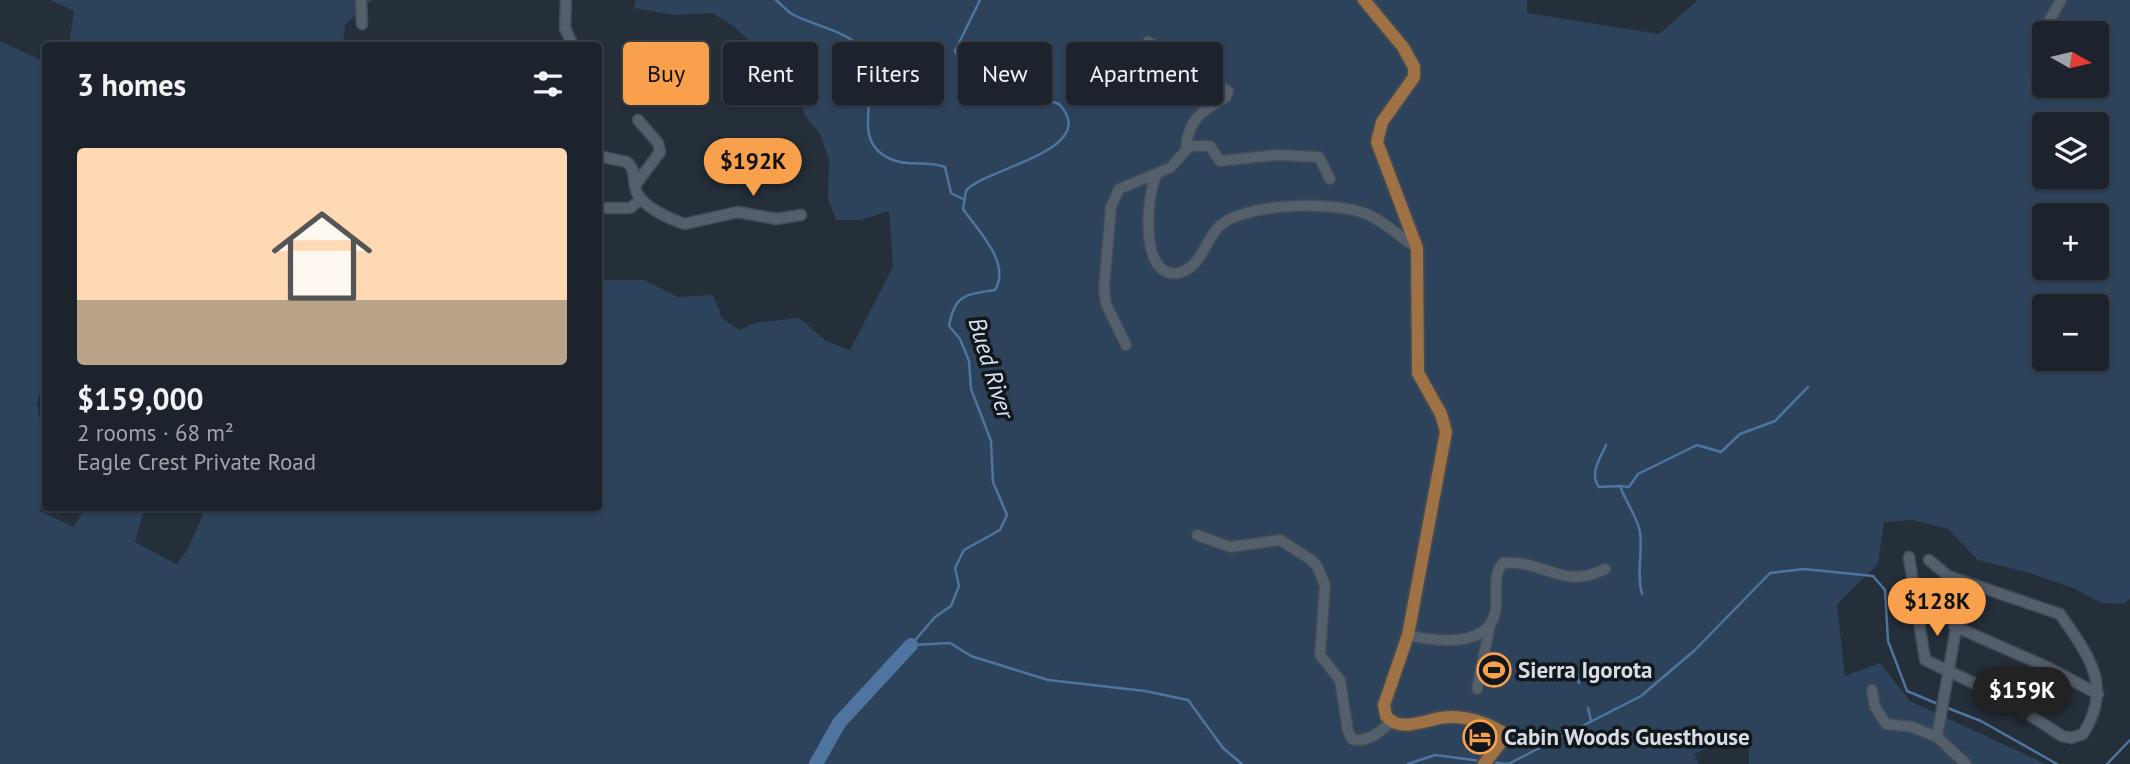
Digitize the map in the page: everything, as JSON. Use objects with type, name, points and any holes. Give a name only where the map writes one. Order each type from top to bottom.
[{"type":"main road","points":[[1364,0],[1404,47],[1414,67],[1414,77],[1382,122],[1377,142],[1418,248],[1418,373],[1441,414],[1446,432],[1408,635],[1388,685],[1384,705],[1391,722],[1417,724],[1447,717],[1485,724],[1503,735],[1488,759]]},
{"type":"street","points":[[361,0],[362,24]]},
{"type":"street","points":[[566,0],[565,28],[571,42]]},
{"type":"street","points":[[2050,21],[2062,0]]},
{"type":"street","points":[[1126,345],[1106,304],[1104,288],[1104,255],[1112,223],[1112,199],[1125,185],[1157,174],[1175,164],[1186,149],[1189,129],[1197,114],[1212,105]]},
{"type":"street","points":[[636,184],[660,152],[657,143],[638,121]]},
{"type":"street","points":[[1186,149],[1199,145],[1210,146],[1220,161],[1277,155],[1319,157],[1329,179]]},
{"type":"street","points":[[602,157],[627,162],[636,184],[635,192],[641,199],[684,224],[738,212],[776,219],[801,215]]},
{"type":"street","points":[[1157,174],[1152,187],[1150,246],[1156,265],[1165,272],[1175,274],[1192,265],[1216,230],[1226,221],[1294,206],[1328,206],[1364,212],[1418,248]]},
{"type":"street","points":[[602,208],[630,208],[641,199]]},
{"type":"street","points":[[1197,535],[1230,547],[1280,540],[1310,559],[1325,584],[1319,650],[1340,680],[1348,732],[1352,739],[1367,739],[1391,722]]},
{"type":"street","points":[[1909,558],[1925,660],[1999,695],[2062,736],[2076,738],[2086,729],[2096,710],[2098,694],[2094,671],[2060,614],[1964,583],[1948,576],[1929,560]]},
{"type":"street","points":[[1477,689],[1490,625],[1495,614],[1498,570],[1503,563],[1525,564],[1574,579],[1592,576],[1605,569]]},
{"type":"street","points":[[1937,737],[1941,699],[1964,583]]},
{"type":"street","points":[[1408,635],[1448,643],[1465,639],[1490,625]]},
{"type":"street","points":[[1954,626],[2047,667],[2098,694]]},
{"type":"street","points":[[1872,690],[1875,708],[1886,724],[1912,727],[1937,737],[1966,764]]},
{"type":"shaded area","points":[[50,0],[372,0],[345,25],[343,42],[69,42],[74,11]]},
{"type":"shaded area","points":[[636,0],[1527,0],[1527,13],[1659,34],[1698,0],[2130,0],[2130,599],[2124,604],[2102,603],[2073,588],[2030,573],[1978,560],[1948,529],[1913,520],[1884,522],[1878,564],[1837,604],[1845,676],[1880,663],[1910,701],[2046,764],[1749,764],[1749,746],[1734,735],[1694,754],[1699,764],[0,764],[0,41],[42,61],[42,386],[37,403],[42,432],[40,511],[73,527],[84,511],[143,511],[135,542],[176,564],[187,551],[205,511],[602,511],[602,280],[644,280],[678,297],[713,295],[722,318],[739,330],[756,323],[799,318],[826,341],[850,350],[893,267],[889,211],[860,220],[836,220],[828,198],[829,160],[820,134],[805,116],[802,105],[818,105],[818,42],[750,42],[732,25],[712,13],[674,15],[634,8]]},
{"type":"waterway","points":[[776,0],[792,14],[857,43],[869,64],[871,79],[868,126],[871,140],[878,151],[893,160],[945,167],[951,193],[963,199]]},
{"type":"waterway","name":"Bued River","points":[[911,645],[935,617],[951,606],[959,586],[955,568],[964,550],[1000,530],[1007,515],[993,482],[991,441],[971,389],[969,361],[960,339],[949,326],[959,301],[969,295],[995,290],[999,280],[999,269],[991,248],[963,209],[966,191],[994,174],[1053,146],[1065,134],[1068,120],[1059,104],[978,77],[964,68],[955,51],[980,0]]},
{"type":"waterway","points":[[1620,486],[1629,487],[1638,474],[1697,445],[1721,452],[1740,434],[1775,421],[1808,387]]},
{"type":"waterway","points":[[1606,445],[1596,466],[1596,482],[1599,487],[1620,486],[1636,520],[1641,540],[1642,594]]},
{"type":"waterway","points":[[1491,762],[1508,764],[1641,696],[1695,650],[1770,573],[1804,569],[1873,576],[1885,590],[1888,641],[1907,691],[1938,704]]},
{"type":"waterway","points":[[911,645],[950,643],[971,656],[1048,680],[1145,691],[1188,700],[1223,748],[1242,764]]},
{"type":"waterway","name":"Bued River","points":[[816,764],[839,723],[911,645]]},
{"type":"waterway","points":[[1576,672],[1579,683]]},
{"type":"waterway","points":[[1945,707],[1981,721],[2057,764]]},
{"type":"waterway","points":[[1588,708],[1591,721]]},
{"type":"waterway","points":[[2107,764],[2130,740]]},
{"type":"waterway","points":[[1408,764],[1435,755],[1481,761]]},
{"type":"place","name":"Sierra Igorota","points":[[1494,670]]},
{"type":"place","name":"Cabin Woods Guesthouse","points":[[1480,737]]}]
